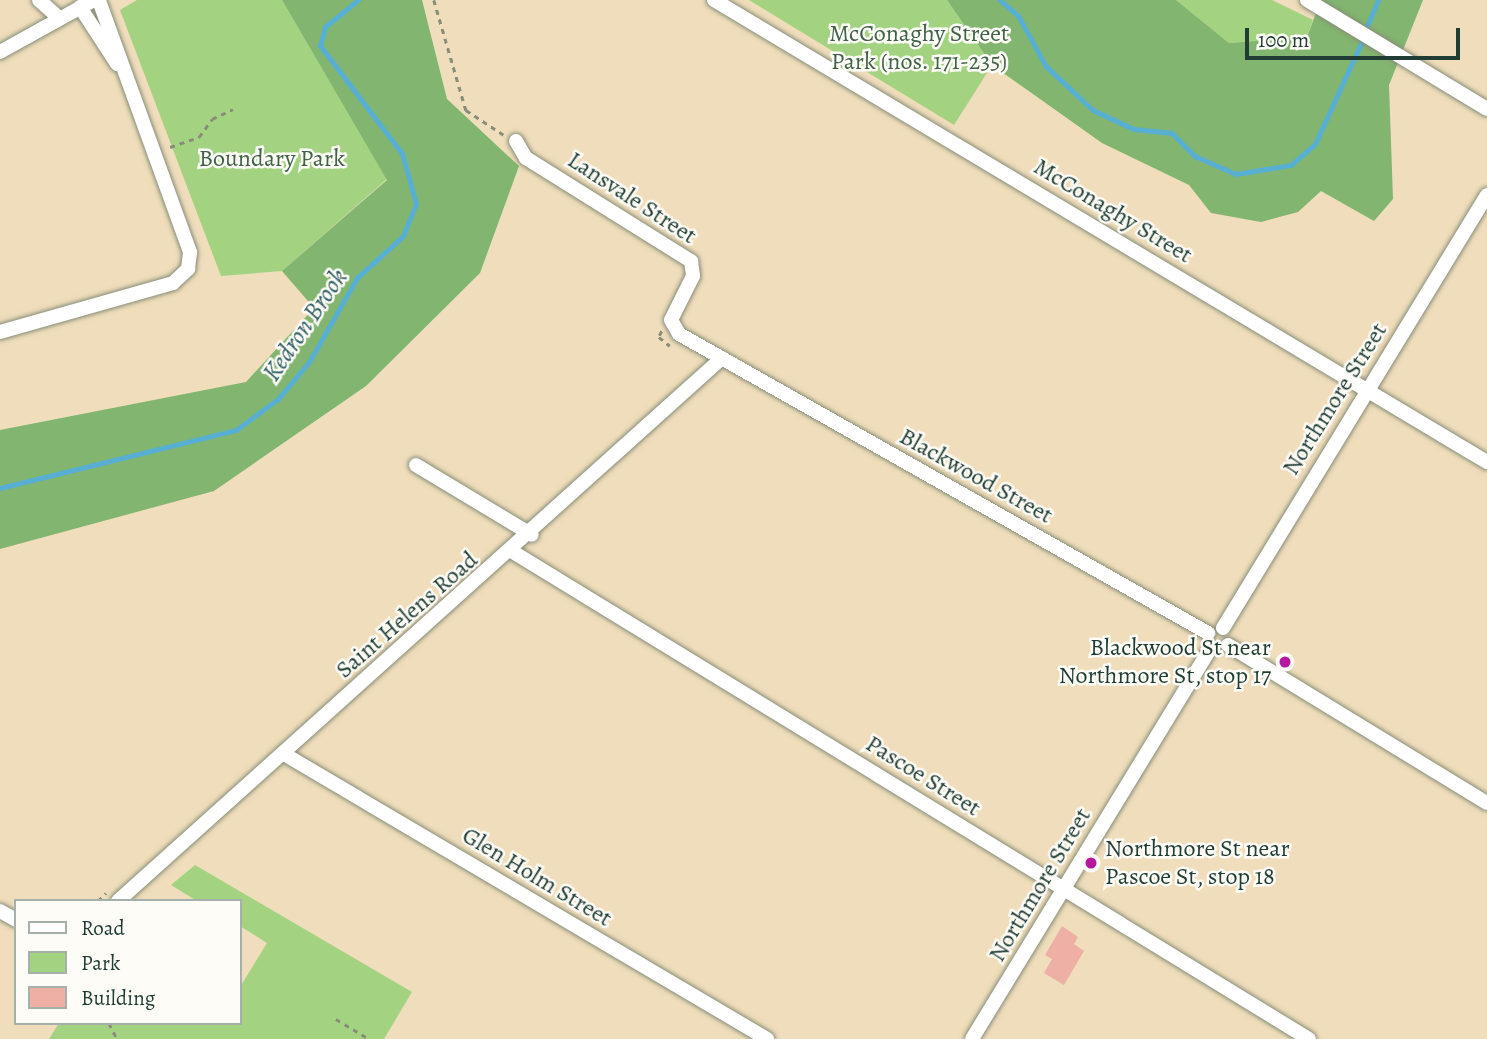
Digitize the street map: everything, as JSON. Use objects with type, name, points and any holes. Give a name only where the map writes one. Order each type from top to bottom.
[{"type":"street","points":[[40,0],[60,18]]},
{"type":"street","points":[[0,52],[94,0]]},
{"type":"street","points":[[0,332],[173,283],[188,270],[190,252],[122,71],[99,0]]},
{"type":"street","name":"McConaghy Street","points":[[714,0],[1487,462]]},
{"type":"street","points":[[1307,0],[1487,109]]},
{"type":"street","points":[[80,7],[122,71]]},
{"type":"street","name":"Lansvale Street","points":[[516,141],[526,158],[691,261],[693,276],[671,320],[679,334],[722,358]]},
{"type":"street","name":"Northmore Street","points":[[1223,628],[1366,389],[1487,195]]},
{"type":"street","name":"Saint Helens Road","points":[[120,899],[532,535],[722,358]]},
{"type":"street","name":"Blackwood Street","points":[[722,358],[1210,640]]},
{"type":"street","points":[[416,465],[532,535]]},
{"type":"street","name":"Pascoe Street","points":[[513,552],[1309,1039]]},
{"type":"street","points":[[1210,640],[1223,628],[1228,645]]},
{"type":"street","points":[[1210,640],[1228,645],[1487,803]]},
{"type":"street","name":"Northmore Street","points":[[972,1039],[1064,890],[1210,640]]},
{"type":"street","name":"Glen Holm Street","points":[[284,754],[767,1039]]},
{"type":"path","points":[[434,0],[466,110],[516,141]]},
{"type":"path","points":[[170,148],[199,137],[212,119],[233,109]]},
{"type":"path","points":[[336,1019],[369,1039]]},
{"type":"green space","name":"Boundary Park","points":[[137,0],[282,0],[387,179],[282,271],[221,276],[120,10]]},
{"type":"green space","points":[[282,0],[422,0],[447,99],[519,166],[480,273],[366,386],[214,491],[0,549],[0,430],[246,382],[314,308],[282,271],[387,180]]},
{"type":"green space","name":"McConaghy Street Park (nos. 171-235)","points":[[749,0],[947,0],[992,65],[954,125]]},
{"type":"green space","points":[[947,0],[1176,0],[1229,43],[1307,37],[1321,0],[1423,0],[1389,85],[1393,199],[1374,221],[1321,191],[1298,212],[1261,222],[1211,213],[1189,185],[1102,143],[992,65]]},
{"type":"green space","points":[[1176,0],[1272,0],[1313,20],[1307,37],[1229,43]]},
{"type":"green space","points":[[195,865],[412,992],[384,1039],[49,1039],[58,1025],[242,1025],[242,984],[267,943],[242,927],[242,899],[194,899],[171,885]]},
{"type":"building","points":[[1062,926],[1078,937],[1074,944],[1084,951],[1064,985],[1044,973],[1052,959],[1045,955]]},
{"type":"waterway","name":"Kedron Brook","points":[[0,488],[236,430],[278,399],[309,362],[357,278],[403,236],[416,204],[402,154],[320,46],[325,27],[358,0]]},
{"type":"waterway","name":"Kedron Brook","points":[[1000,0],[1018,15],[1046,66],[1093,110],[1134,129],[1172,133],[1195,156],[1236,174],[1291,165],[1315,144],[1363,39]]},
{"type":"waterway","name":"Kedron Brook","points":[[1365,31],[1378,0]]},
{"type":"place","name":"Blackwood St near Northmore St, stop 17","points":[[1285,662]]},
{"type":"place","name":"Northmore St near Pascoe St, stop 18","points":[[1091,863]]}]
